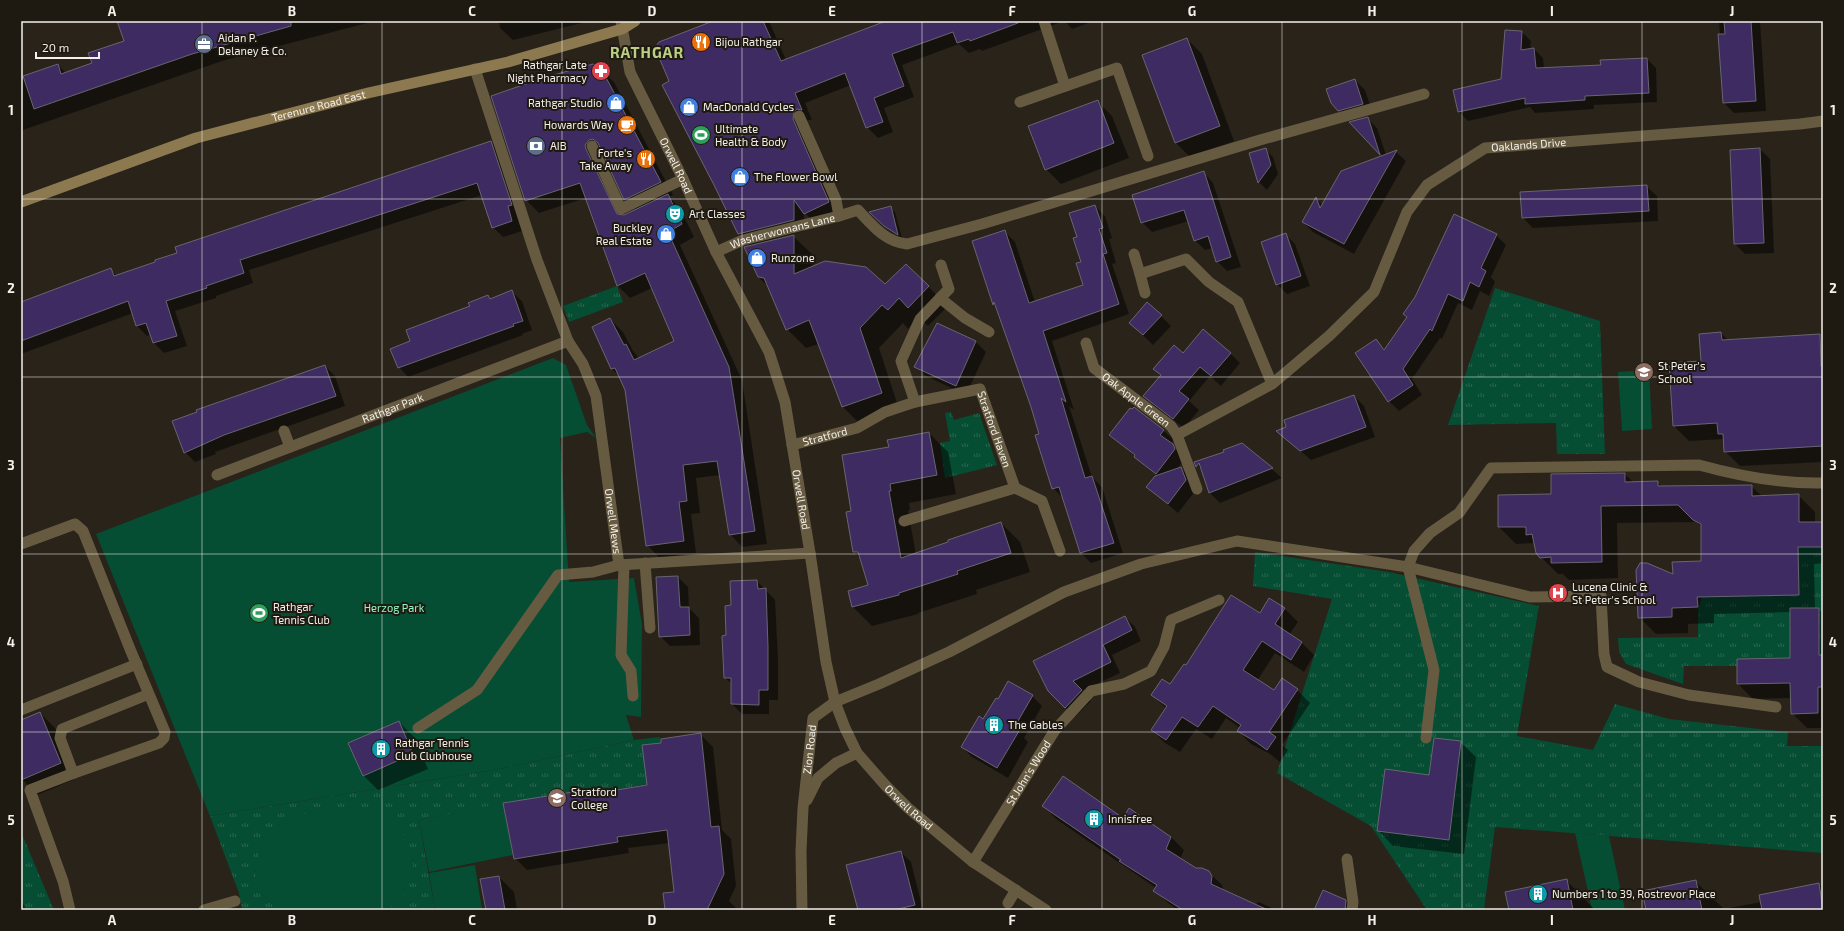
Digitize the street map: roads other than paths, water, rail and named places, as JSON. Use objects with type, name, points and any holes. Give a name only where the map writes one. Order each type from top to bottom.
[{"type":"main road","name":"Terenure Road East","points":[[21,202],[196,138],[368,93],[508,62],[635,21]]},
{"type":"street","points":[[1044,21],[1065,86]]},
{"type":"street","name":"Orwell Road","points":[[622,25],[630,72],[683,179],[716,252],[769,352],[784,402],[792,444],[826,662],[834,702],[856,753],[908,808],[973,862],[1046,910]]},
{"type":"street","points":[[1020,102],[1117,68],[1148,156]]},
{"type":"street","name":"Orwell Mews","points":[[475,69],[538,260],[568,342],[583,364],[596,396],[622,565],[810,554]]},
{"type":"street","points":[[839,216],[858,210],[878,231],[895,243],[907,244],[982,224],[1253,142],[1424,94]]},
{"type":"street","name":"Washerwomans Lane","points":[[716,252],[743,240],[839,216],[836,200],[799,116]]},
{"type":"street","name":"Oaklands Drive","points":[[1329,336],[1374,292],[1407,212],[1427,185],[1485,148],[1823,121]]},
{"type":"street","points":[[592,146],[621,209],[683,179]]},
{"type":"street","points":[[1134,254],[1145,293]]},
{"type":"street","points":[[1140,274],[1186,259],[1209,282],[1238,302],[1272,384]]},
{"type":"street","points":[[915,402],[901,361],[920,319],[949,289],[941,265]]},
{"type":"street","points":[[940,298],[965,318],[989,332]]},
{"type":"street","name":"Oak Apple Green","points":[[1177,435],[1272,384],[1329,336]]},
{"type":"street","name":"Rathgar Park","points":[[217,475],[568,342]]},
{"type":"street","name":"Oak Apple Green","points":[[1086,343],[1094,368],[1170,426],[1177,435],[1197,489]]},
{"type":"street","name":"Stratford Haven","points":[[857,428],[885,412],[915,402],[980,389],[1015,488]]},
{"type":"street","name":"Stratford","points":[[792,444],[857,428]]},
{"type":"street","points":[[284,430],[290,447]]},
{"type":"street","points":[[1426,738],[1434,670],[1408,567],[1414,551],[1430,533],[1459,513],[1491,468],[1699,465],[1731,474],[1802,484],[1823,483]]},
{"type":"street","points":[[904,521],[1015,488],[1042,501],[1060,551]]},
{"type":"street","points":[[21,544],[75,524],[84,531],[165,732],[164,738],[159,743],[30,790],[63,881],[70,910]]},
{"type":"street","name":"Zion Road","points":[[802,910],[803,808],[813,718],[834,702],[879,684],[949,652],[1064,592],[1141,564],[1237,541],[1408,567],[1530,597],[1601,596],[1604,654],[1607,667],[1639,682],[1689,695],[1776,707]]},
{"type":"street","points":[[645,563],[650,628]]},
{"type":"street","points":[[418,728],[477,690],[558,575],[593,572],[622,565],[621,655],[631,671],[633,696]]},
{"type":"street","name":"St John's Wood","points":[[973,862],[1055,730],[1091,692],[1124,684],[1151,671],[1164,648],[1171,620],[1219,600]]},
{"type":"street","points":[[21,710],[137,664]]},
{"type":"street","points":[[74,773],[60,738],[62,729],[149,694]]},
{"type":"street","name":"Zion Road","points":[[803,808],[818,778],[836,763],[856,753]]},
{"type":"street","points":[[1347,859],[1353,902],[1352,910]]},
{"type":"street","points":[[1008,903],[1016,890]]},
{"type":"street","points":[[204,910],[235,901]]},
{"type":"place","name":"Bijou Rathgar","points":[[701,42]]},
{"type":"place","name":"Aidan P. Delaney & Co.","points":[[204,44]]},
{"type":"place","name":"Rathgar Late Night Pharmacy","points":[[601,71]]},
{"type":"place","name":"Rathgar Studio","points":[[616,103]]},
{"type":"place","name":"MacDonald Cycles","points":[[689,107]]},
{"type":"place","name":"Howards Way","points":[[627,125]]},
{"type":"place","name":"Ultimate Health & Body","points":[[701,135]]},
{"type":"place","name":"AIB","points":[[536,146]]},
{"type":"place","name":"Forte's Take Away","points":[[646,159]]},
{"type":"place","name":"The Flower Bowl","points":[[740,177]]},
{"type":"place","name":"Art Classes","points":[[675,214]]},
{"type":"place","name":"Buckley Real Estate","points":[[666,234]]},
{"type":"place","name":"Runzone","points":[[757,258]]},
{"type":"place","name":"St Peter's School","points":[[1644,372]]},
{"type":"place","name":"Lucena Clinic & St Peter's School","points":[[1558,593]]},
{"type":"place","name":"Rathgar Tennis Club","points":[[259,613]]},
{"type":"place","name":"The Gables","points":[[994,725]]},
{"type":"place","name":"Rathgar Tennis Club Clubhouse","points":[[381,749]]},
{"type":"place","name":"Stratford College","points":[[557,798]]},
{"type":"place","name":"Innisfree","points":[[1094,819]]},
{"type":"place","name":"Numbers 1 to 39, Rostrevor Place","points":[[1538,894]]},
{"type":"district","name":"RATHGAR","points":[[647,53]]},
{"type":"park label","name":"Herzog Park","points":[[394,608]]}]
